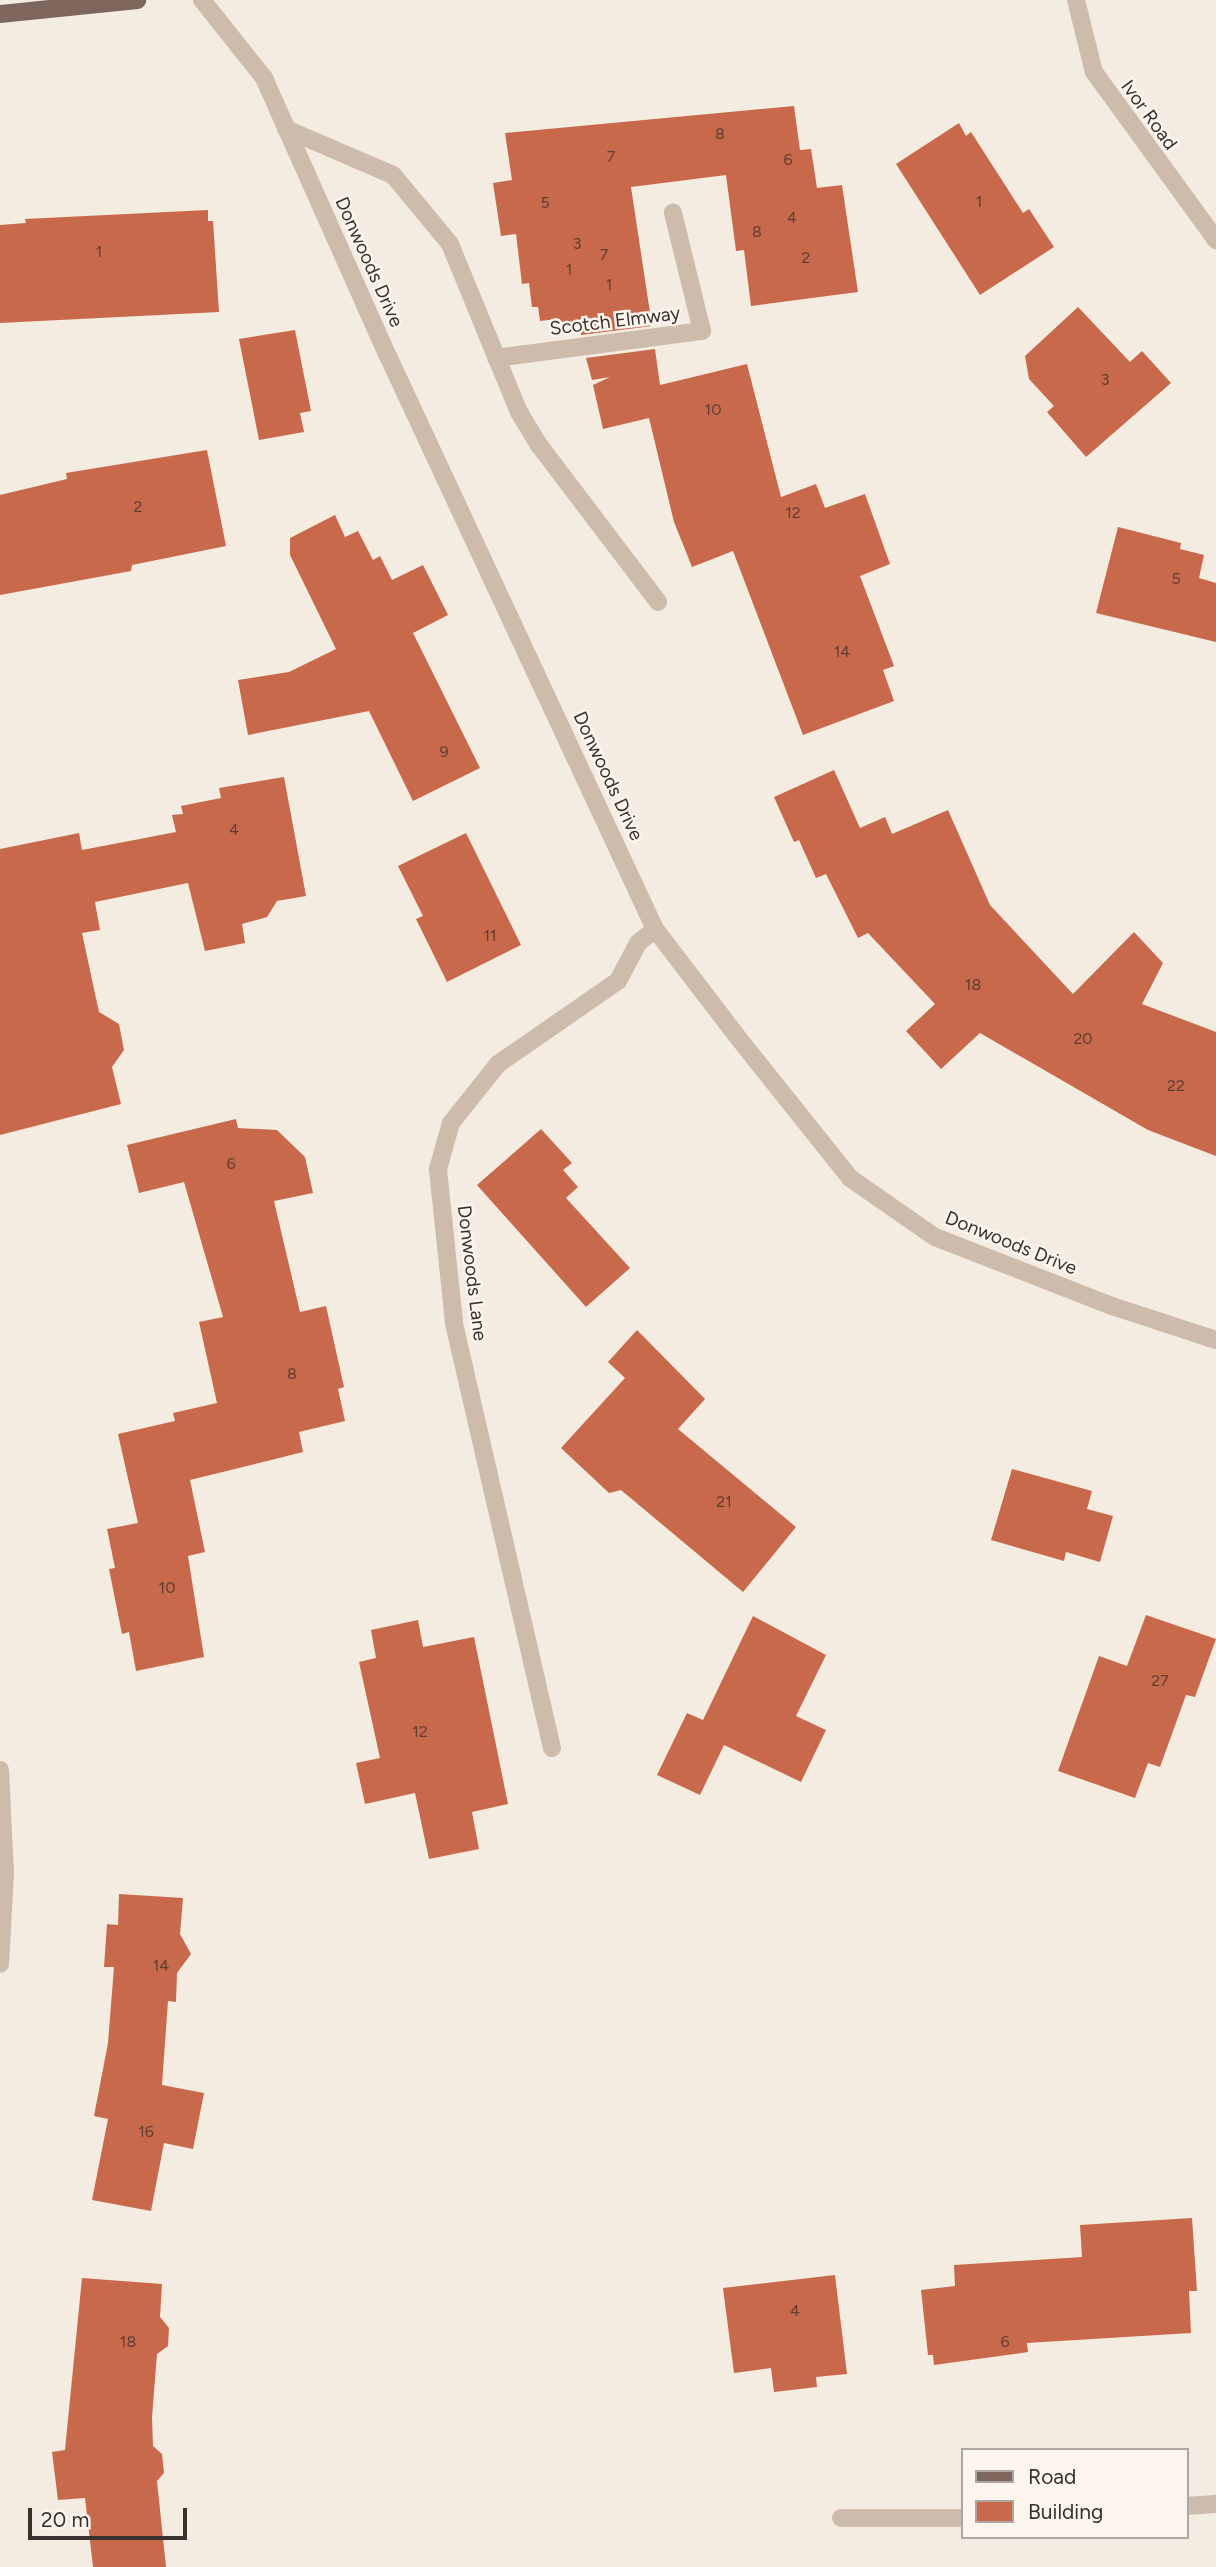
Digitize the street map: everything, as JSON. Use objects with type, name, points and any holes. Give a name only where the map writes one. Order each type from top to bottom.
[{"type":"main road","points":[[0,14],[137,0]]},
{"type":"street","name":"Donwoods Drive","points":[[202,0],[264,78],[655,929],[850,1178],[935,1237],[1112,1306],[1216,1340]]},
{"type":"street","name":"Ivor Road","points":[[1076,0],[1094,72],[1216,240]]},
{"type":"street","points":[[286,129],[393,175],[450,244],[496,358],[539,445],[658,602]]},
{"type":"street","name":"Scotch Elmway","points":[[496,358],[702,331],[673,213]]},
{"type":"street","name":"Donwoods Lane","points":[[552,1748],[454,1322],[438,1169],[451,1123],[498,1064],[618,981],[638,943],[655,929]]},
{"type":"street","points":[[0,1770],[5,1873],[0,1964]]},
{"type":"street","points":[[1188,2506],[1216,2504]]},
{"type":"street","points":[[841,2518],[960,2518]]},
{"type":"building","points":[[794,106],[800,150],[811,149],[817,188],[842,185],[858,292],[751,306],[744,250],[736,251],[726,175],[631,187],[652,326],[581,335],[579,324],[559,327],[557,319],[540,321],[538,307],[532,307],[529,283],[522,284],[516,234],[501,236],[493,183],[512,180],[505,133]]},
{"type":"building","points":[[959,123],[966,136],[971,132],[1023,213],[1029,209],[1054,247],[980,295],[896,164]]},
{"type":"building","points":[[208,210],[208,221],[213,221],[219,312],[0,323],[0,225],[26,223],[25,219]]},
{"type":"building","points":[[1078,307],[1130,362],[1142,351],[1171,383],[1086,457],[1047,412],[1054,406],[1029,379],[1025,356]]},
{"type":"building","points":[[295,330],[311,411],[300,413],[304,432],[259,440],[239,339]]},
{"type":"building","points":[[655,349],[660,385],[747,364],[781,497],[816,484],[825,508],[865,494],[890,564],[860,576],[894,666],[883,670],[894,701],[803,735],[733,551],[692,567],[674,522],[649,418],[603,429],[593,385],[610,377],[592,380],[586,358]]},
{"type":"building","points":[[207,450],[226,546],[132,565],[131,571],[0,595],[0,495],[67,479],[66,473]]},
{"type":"building","points":[[335,515],[345,537],[358,531],[373,560],[380,556],[392,580],[423,565],[448,615],[413,633],[480,768],[413,801],[369,711],[248,735],[238,680],[289,672],[336,649],[290,555],[290,538]]},
{"type":"building","points":[[1118,527],[1181,543],[1180,549],[1204,555],[1199,578],[1216,583],[1216,642],[1096,613]]},
{"type":"building","points":[[834,770],[860,828],[885,817],[892,834],[948,810],[990,905],[1073,994],[1134,932],[1163,963],[1142,1004],[1216,1032],[1216,1156],[1148,1130],[980,1033],[941,1069],[906,1031],[935,1004],[868,933],[858,938],[826,874],[816,878],[799,840],[794,842],[774,797]]},
{"type":"building","points":[[284,777],[306,896],[277,901],[267,917],[242,924],[245,943],[205,951],[188,883],[95,902],[100,930],[82,933],[99,1012],[119,1024],[124,1050],[112,1067],[121,1104],[0,1135],[0,849],[79,833],[82,850],[176,832],[172,815],[183,814],[181,806],[221,798],[219,788]]},
{"type":"building","points":[[466,833],[521,945],[447,982],[416,919],[423,916],[398,866]]},
{"type":"building","points":[[236,1119],[238,1128],[277,1130],[305,1157],[313,1193],[274,1201],[300,1312],[326,1306],[344,1387],[338,1389],[345,1421],[299,1432],[303,1452],[190,1480],[205,1552],[188,1556],[204,1657],[136,1671],[129,1632],[122,1634],[109,1569],[115,1568],[107,1529],[138,1523],[118,1434],[175,1421],[173,1413],[217,1403],[199,1322],[223,1317],[184,1182],[139,1193],[127,1145]]},
{"type":"building","points":[[541,1129],[572,1163],[563,1170],[578,1187],[566,1198],[630,1268],[586,1307],[477,1185]]},
{"type":"building","points":[[637,1330],[705,1399],[678,1429],[796,1527],[743,1592],[621,1490],[609,1493],[561,1448],[625,1378],[608,1362]]},
{"type":"building","points":[[1012,1469],[1092,1491],[1087,1509],[1113,1516],[1100,1562],[1066,1552],[1064,1561],[991,1540]]},
{"type":"building","points":[[1146,1615],[1216,1639],[1195,1697],[1186,1695],[1160,1767],[1148,1763],[1135,1798],[1058,1771],[1099,1656],[1127,1666]]},
{"type":"building","points":[[753,1616],[826,1655],[796,1716],[826,1730],[801,1782],[724,1745],[700,1795],[657,1775],[687,1713],[703,1720]]},
{"type":"building","points":[[418,1620],[423,1647],[474,1637],[508,1804],[472,1812],[479,1849],[429,1859],[415,1793],[365,1804],[356,1763],[380,1758],[359,1662],[376,1658],[371,1630]]},
{"type":"building","points":[[119,1894],[183,1898],[180,1934],[191,1954],[177,1973],[176,2002],[168,2001],[162,2085],[204,2093],[193,2149],[164,2143],[151,2211],[92,2200],[108,2119],[94,2116],[108,2043],[114,1967],[104,1967],[107,1924],[118,1925]]},
{"type":"building","points":[[1192,2218],[1197,2291],[1189,2291],[1191,2333],[1027,2343],[1028,2352],[934,2365],[933,2355],[928,2355],[921,2290],[955,2286],[954,2265],[1082,2257],[1080,2225]]},
{"type":"building","points":[[835,2275],[847,2374],[816,2377],[817,2387],[774,2392],[771,2368],[734,2373],[723,2288]]},
{"type":"building","points":[[82,2278],[162,2284],[160,2317],[169,2328],[168,2346],[157,2354],[152,2417],[153,2446],[162,2454],[164,2473],[157,2481],[166,2567],[93,2567],[85,2498],[58,2500],[52,2452],[65,2450]]}]
